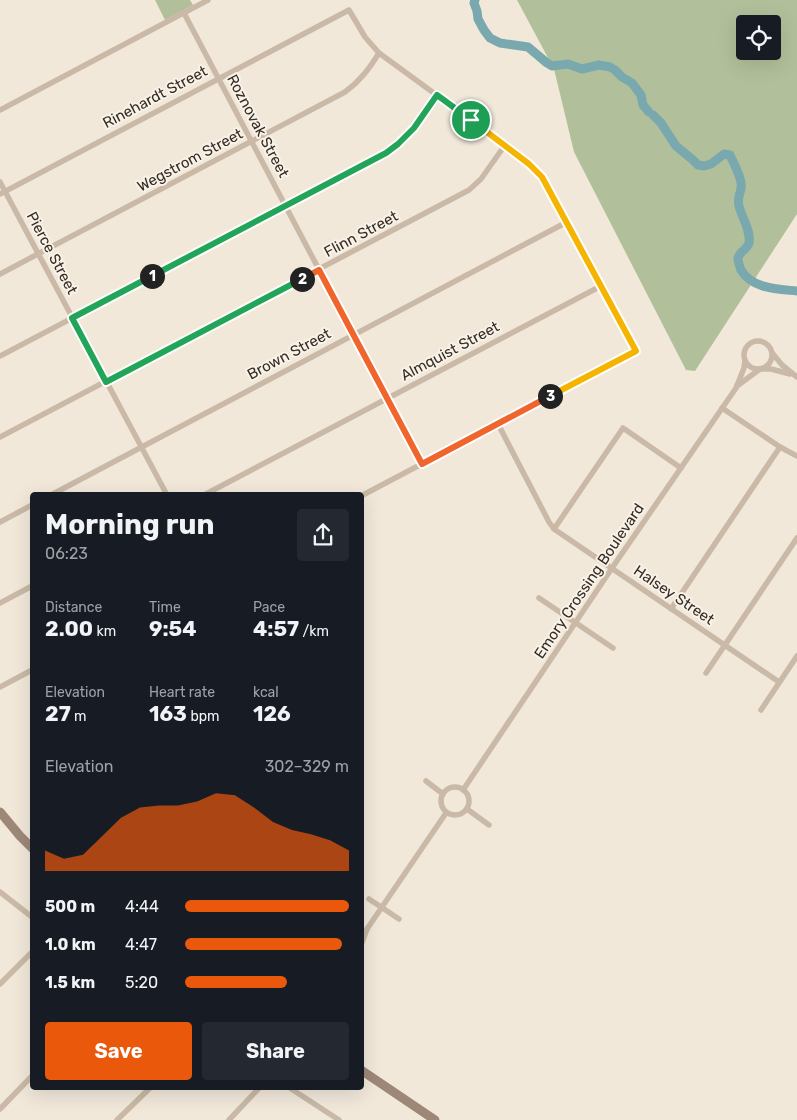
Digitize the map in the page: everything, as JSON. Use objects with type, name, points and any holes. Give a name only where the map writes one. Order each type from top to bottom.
[{"type":"main road","points":[[0,812],[30,846]]},
{"type":"main road","points":[[364,1072],[435,1120]]},
{"type":"street","points":[[0,110],[208,0]]},
{"type":"street","name":"Rinehardt Street","points":[[2,192],[349,10],[365,37],[380,54]]},
{"type":"street","name":"Roznovak Street","points":[[184,13],[422,464]]},
{"type":"street","points":[[364,494],[636,351],[542,177],[505,145],[380,54]]},
{"type":"street","name":"Wegstrom Street","points":[[0,274],[345,92],[357,83],[380,54]]},
{"type":"street","points":[[0,356],[386,153],[414,128],[437,95]]},
{"type":"street","name":"Flinn Street","points":[[0,437],[469,190],[481,179],[505,145]]},
{"type":"street","name":"Pierce Street","points":[[0,182],[2,192],[38,254],[164,492]]},
{"type":"street","name":"Brown Street","points":[[57,492],[567,222]]},
{"type":"street","name":"Almquist Street","points":[[210,492],[601,286]]},
{"type":"street","points":[[736,388],[744,368],[744,352],[751,342],[757,340],[768,344],[778,361],[794,376]]},
{"type":"street","points":[[736,388],[750,375],[769,364],[773,354]]},
{"type":"street","points":[[745,361],[751,367],[771,369],[794,376]]},
{"type":"street","name":"Emory Crossing Boulevard","points":[[463,790],[736,388]]},
{"type":"street","points":[[722,408],[780,447],[797,456]]},
{"type":"street","name":"Halsey Street","points":[[498,424],[554,529],[779,682]]},
{"type":"street","points":[[554,529],[623,428],[681,468]]},
{"type":"street","points":[[671,608],[780,447]]},
{"type":"street","points":[[0,522],[30,506]]},
{"type":"street","points":[[706,672],[797,538]]},
{"type":"street","points":[[0,603],[30,587]]},
{"type":"street","points":[[539,598],[613,648]]},
{"type":"street","points":[[761,710],[797,656]]},
{"type":"street","points":[[0,687],[30,671]]},
{"type":"street","points":[[426,781],[443,794]]},
{"type":"street","points":[[454,787],[463,790],[468,797],[467,809],[463,813],[454,816],[446,813],[441,804],[443,794],[449,788],[454,787]]},
{"type":"street","points":[[467,809],[489,825]]},
{"type":"street","points":[[364,931],[446,813]]},
{"type":"street","points":[[0,892],[30,915]]},
{"type":"street","points":[[369,899],[398,919]]},
{"type":"street","points":[[0,984],[30,954]]},
{"type":"street","points":[[0,1109],[30,1078]]},
{"type":"street","points":[[117,1120],[148,1090]]},
{"type":"street","points":[[229,1120],[257,1090]]},
{"type":"street","points":[[293,1090],[336,1119]]},
{"type":"green space","points":[[155,0],[190,0],[193,5],[165,20]]},
{"type":"green space","points":[[517,0],[797,0],[797,214],[695,371],[686,370],[574,152],[554,69]]},
{"type":"waterway","points":[[475,0],[478,19],[490,38],[500,43],[528,47],[552,66],[568,64],[582,69],[599,65],[610,67],[632,83],[641,95],[643,105],[649,112]]},
{"type":"waterway","points":[[653,115],[661,123],[676,146],[698,165],[711,164],[724,154],[730,155],[741,180],[738,203],[748,229],[749,238],[748,245],[738,257],[741,270],[752,281],[766,287],[797,291]]},
{"type":"route","points":[[437,95],[471,120],[529,164],[542,177],[554,196],[636,351],[422,464],[319,270],[106,382],[72,318],[386,153],[414,128],[437,95]]}]
